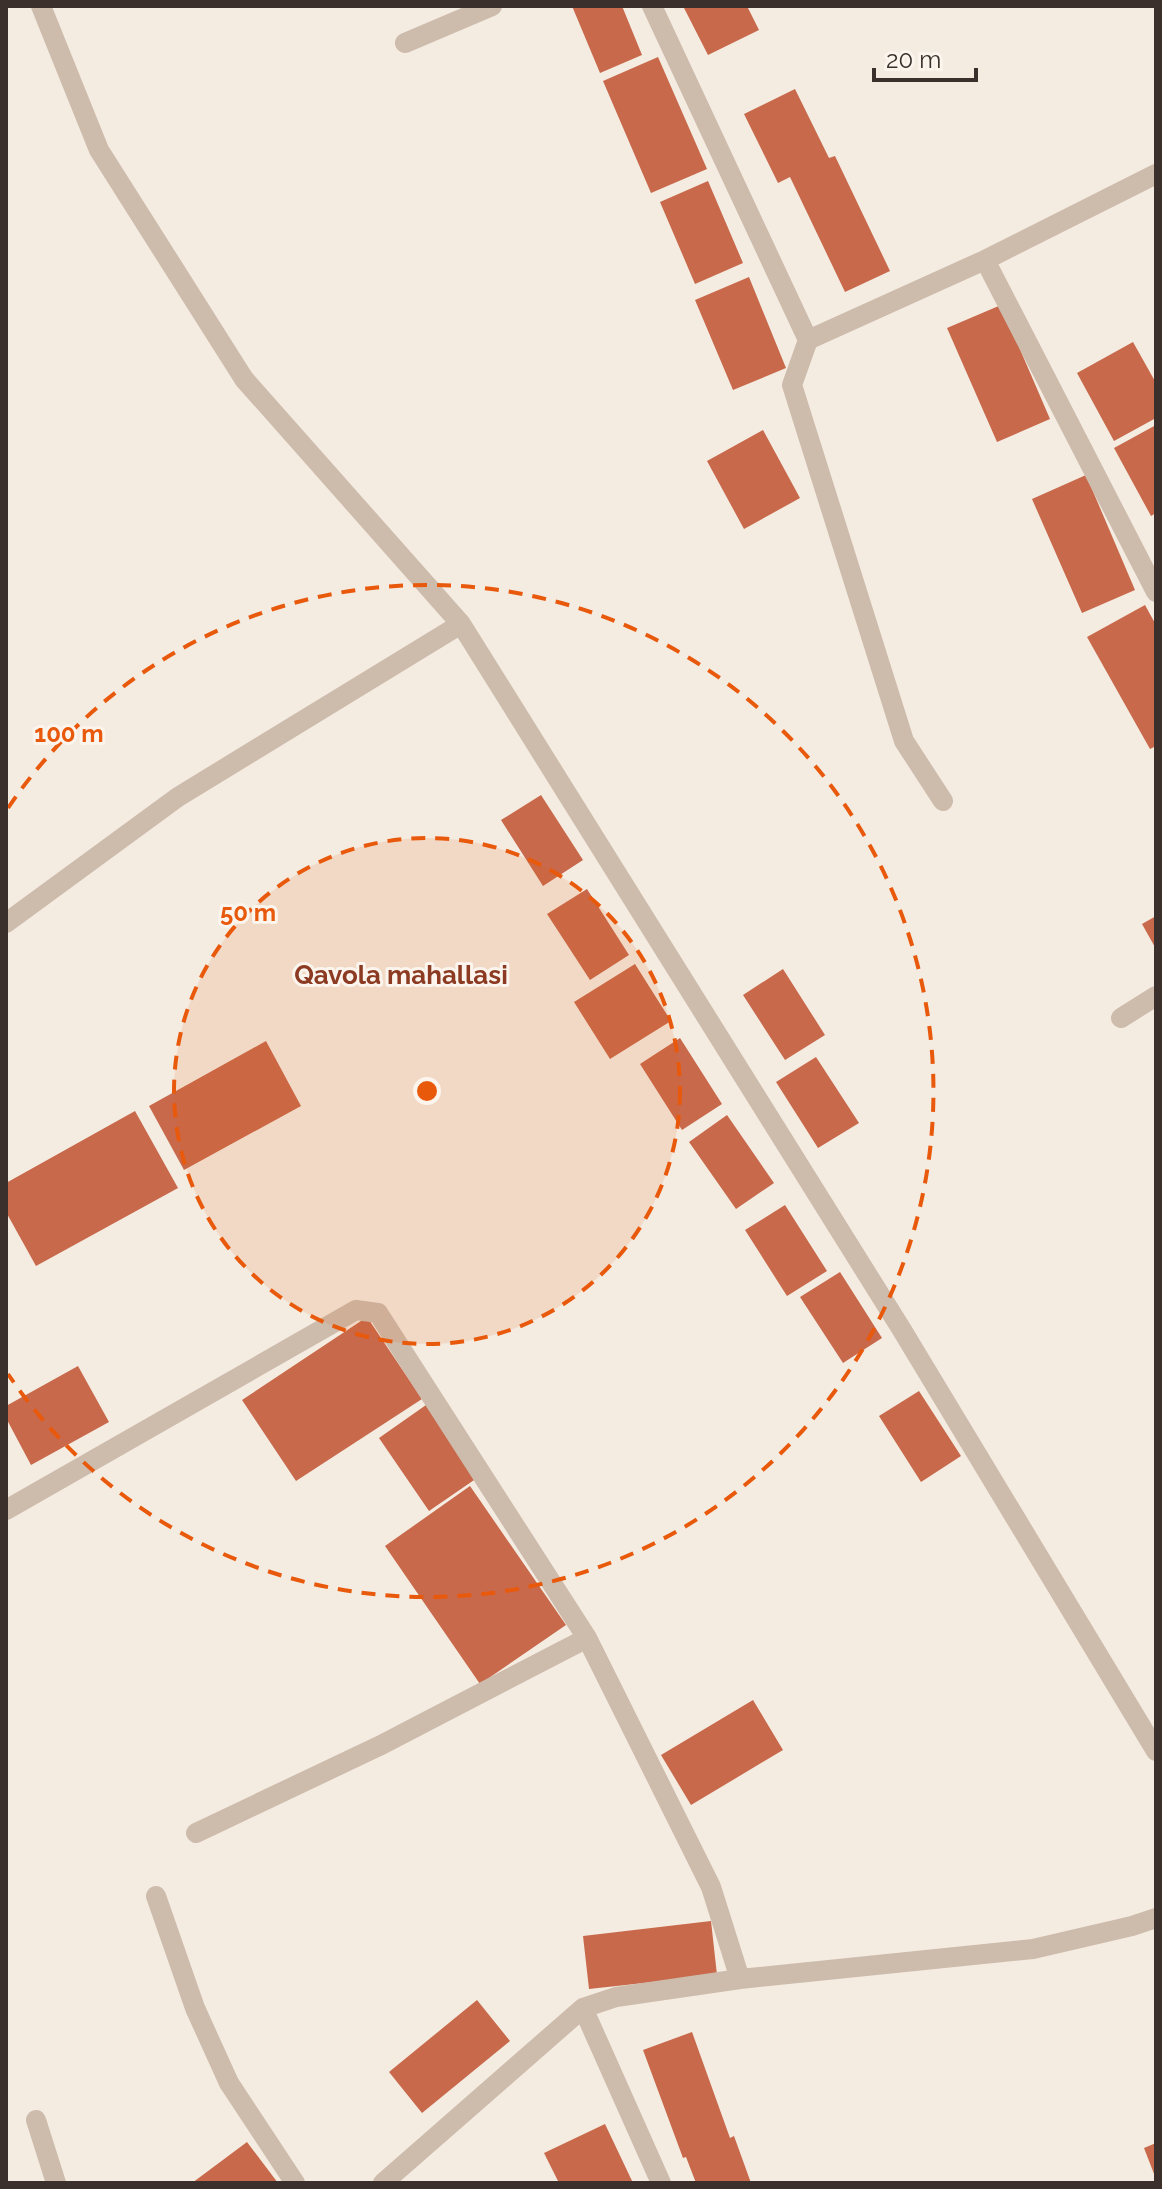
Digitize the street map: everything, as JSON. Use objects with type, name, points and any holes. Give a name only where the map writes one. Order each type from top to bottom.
[{"type":"street","points":[[41,6],[99,150],[244,379],[461,624],[902,1330],[1156,1751]]},
{"type":"street","points":[[405,43],[492,6]]},
{"type":"street","points":[[652,6],[808,340],[792,385],[904,741],[943,801]]},
{"type":"street","points":[[808,340],[985,260],[1156,174]]},
{"type":"street","points":[[985,260],[1156,592]]},
{"type":"street","points":[[6,923],[178,797],[461,624]]},
{"type":"street","points":[[1121,1018],[1156,996]]},
{"type":"street","points":[[6,1510],[356,1310],[378,1313],[587,1638],[711,1887],[740,1979]]},
{"type":"street","points":[[196,1833],[379,1746],[587,1638]]},
{"type":"street","points":[[156,1896],[195,2008],[229,2083],[295,2183]]},
{"type":"street","points":[[383,2183],[583,2008],[616,1997],[740,1979],[1033,1949],[1156,1918]]},
{"type":"street","points":[[583,2008],[661,2183]]},
{"type":"street","points":[[36,2120],[56,2183]]},
{"type":"building","points":[[572,6],[622,6],[642,55],[600,73]]},
{"type":"building","points":[[683,6],[747,6],[759,30],[708,55]]},
{"type":"building","points":[[658,57],[707,169],[651,193],[603,81]]},
{"type":"building","points":[[795,89],[829,158],[835,156],[890,271],[845,292],[790,177],[778,183],[744,114]]},
{"type":"building","points":[[708,181],[743,263],[695,284],[660,202]]},
{"type":"building","points":[[749,277],[786,368],[733,390],[695,300]]},
{"type":"building","points":[[1001,305],[1050,419],[997,442],[947,328]]},
{"type":"building","points":[[1133,342],[1156,383],[1156,418],[1114,441],[1077,373]]},
{"type":"building","points":[[1156,425],[1156,513],[1151,516],[1114,448]]},
{"type":"building","points":[[763,430],[800,498],[744,529],[707,461]]},
{"type":"building","points":[[1086,475],[1135,590],[1082,613],[1032,499]]},
{"type":"building","points":[[1145,605],[1156,625],[1156,746],[1150,749],[1087,637]]},
{"type":"building","points":[[541,795],[583,860],[543,886],[501,820]]},
{"type":"building","points":[[587,889],[629,955],[590,980],[547,914]]},
{"type":"building","points":[[1156,916],[1156,949],[1142,924]]},
{"type":"building","points":[[635,964],[671,1021],[610,1059],[574,1002]]},
{"type":"building","points":[[783,969],[825,1035],[785,1060],[743,995]]},
{"type":"building","points":[[680,1038],[722,1104],[682,1130],[640,1064]]},
{"type":"building","points":[[266,1041],[301,1106],[184,1170],[149,1106]]},
{"type":"building","points":[[816,1057],[859,1123],[818,1148],[776,1082]]},
{"type":"building","points":[[135,1111],[178,1188],[36,1266],[6,1212],[6,1183]]},
{"type":"building","points":[[727,1115],[774,1183],[736,1209],[689,1142]]},
{"type":"building","points":[[785,1205],[827,1271],[787,1296],[745,1230]]},
{"type":"building","points":[[840,1272],[882,1338],[843,1363],[800,1297]]},
{"type":"building","points":[[367,1317],[422,1399],[296,1481],[242,1400]]},
{"type":"building","points":[[78,1366],[109,1422],[31,1465],[6,1418],[6,1406]]},
{"type":"building","points":[[919,1391],[961,1456],[921,1482],[879,1416]]},
{"type":"building","points":[[426,1405],[477,1478],[429,1511],[379,1438]]},
{"type":"building","points":[[470,1486],[566,1625],[480,1684],[385,1546]]},
{"type":"building","points":[[753,1700],[783,1750],[691,1805],[661,1755]]},
{"type":"building","points":[[711,1921],[717,1975],[589,1989],[583,1936]]},
{"type":"building","points":[[477,2000],[510,2041],[422,2113],[389,2072]]},
{"type":"building","points":[[692,2032],[730,2138],[734,2136],[751,2183],[696,2183],[686,2157],[683,2158],[643,2050]]},
{"type":"building","points":[[605,2124],[633,2183],[559,2183],[544,2153]]},
{"type":"building","points":[[247,2142],[278,2183],[192,2183]]},
{"type":"building","points":[[1156,2143],[1156,2179],[1144,2148]]},
{"type":"district","name":"Qavola mahallasi","points":[[401,975]]}]
